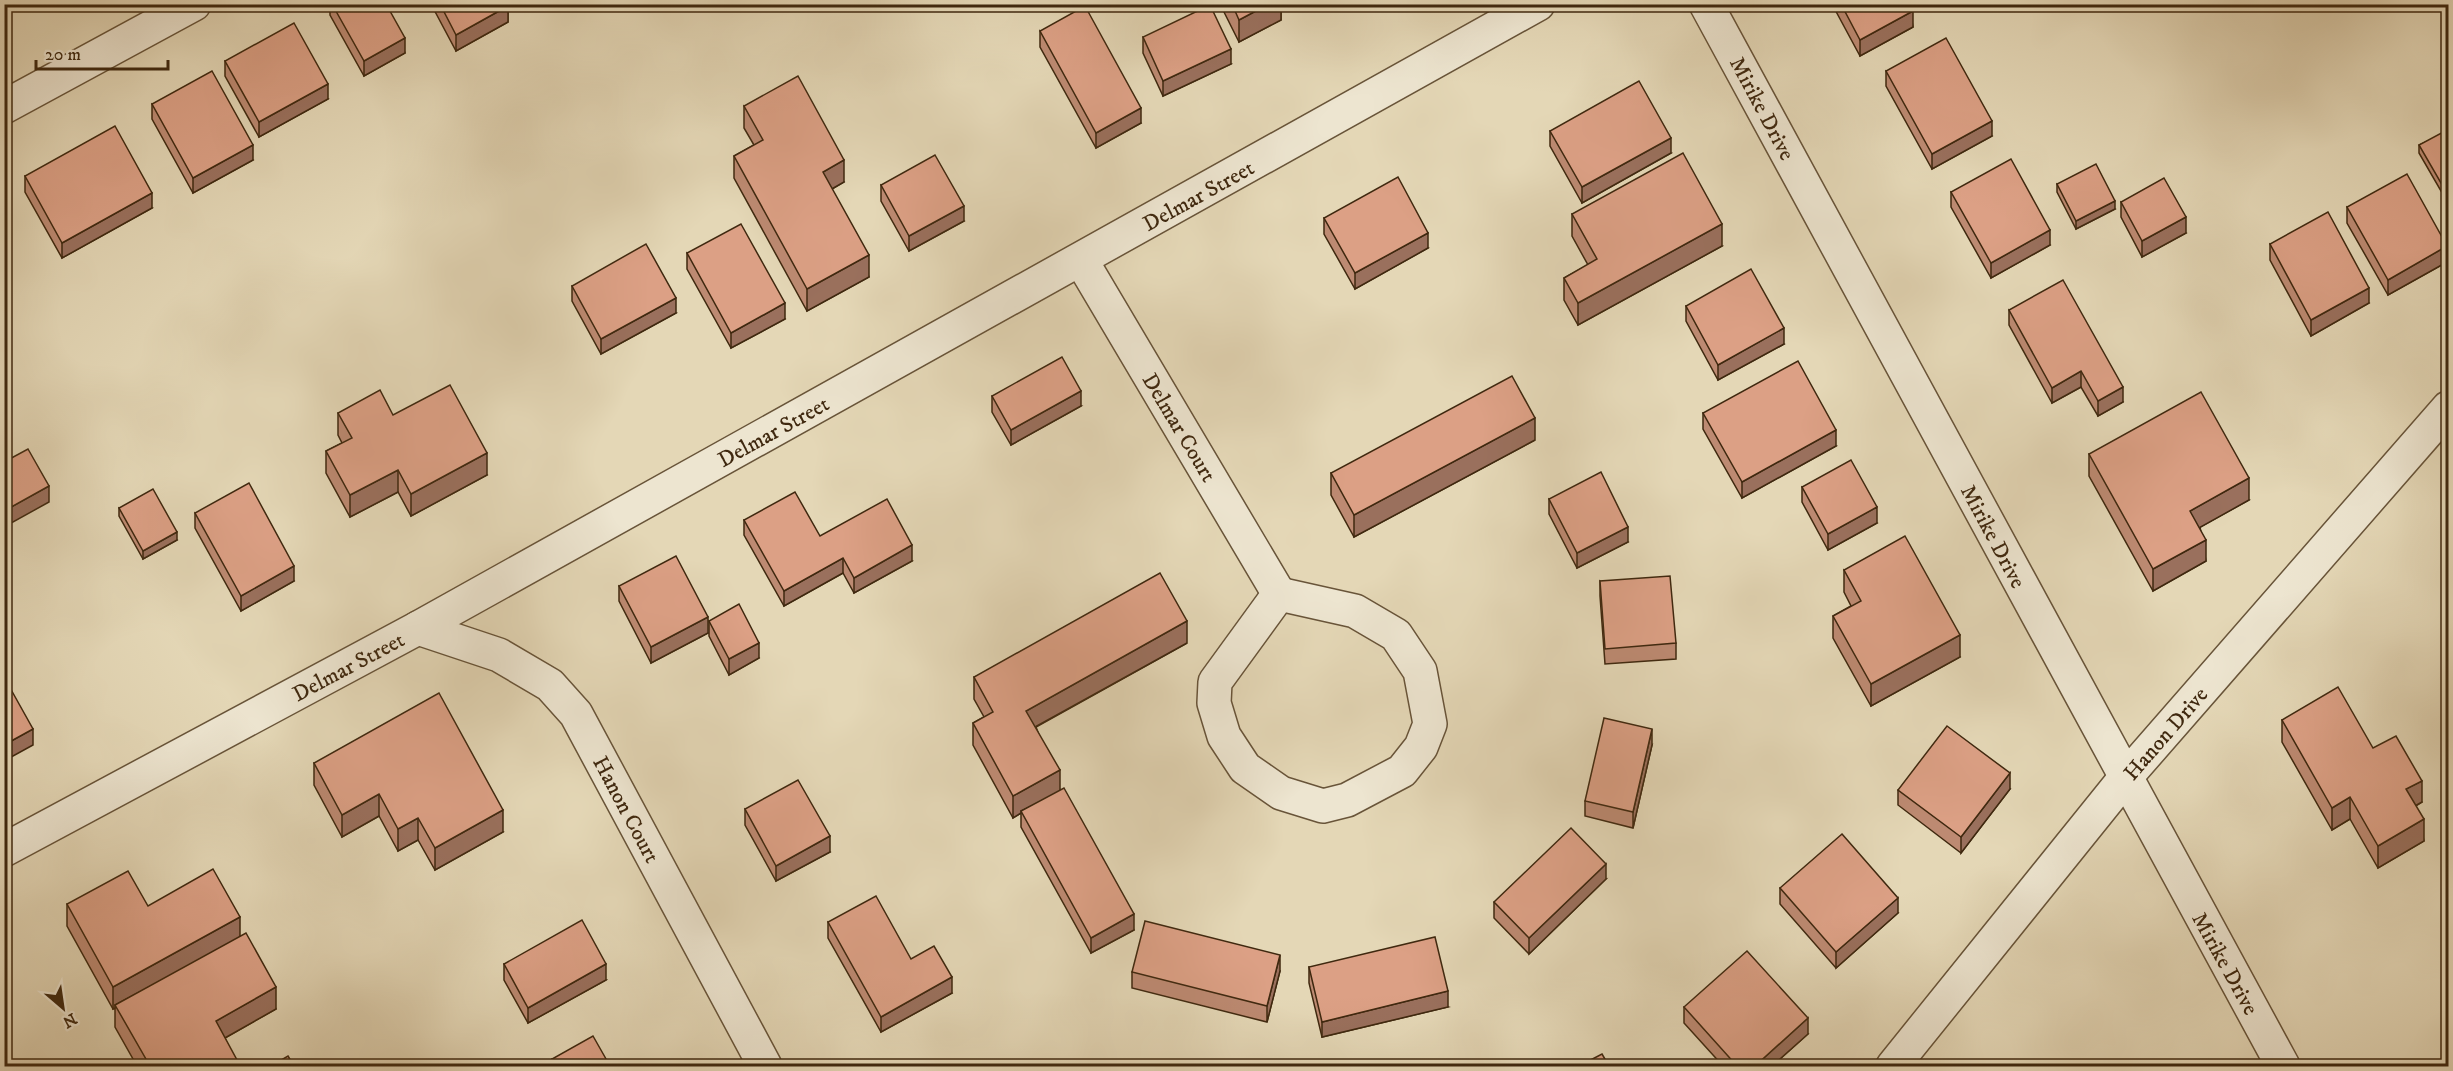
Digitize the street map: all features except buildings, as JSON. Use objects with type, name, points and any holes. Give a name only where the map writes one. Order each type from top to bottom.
[{"type":"street","points":[[4,107],[194,4]]},
{"type":"street","name":"Delmar Street","points":[[4,850],[418,628],[1538,4]]},
{"type":"street","name":"Mirike Drive","points":[[1706,4],[2283,1066]]},
{"type":"street","name":"Delmar Court","points":[[1081,260],[1279,594]]},
{"type":"street","name":"Hanon Drive","points":[[1893,1066],[2125,778],[2448,408]]},
{"type":"street","points":[[1279,594],[1355,611],[1396,635],[1420,671],[1430,724],[1421,747],[1402,771],[1347,800],[1323,806],[1281,793],[1245,768],[1224,736],[1214,703],[1215,682],[1279,594]]},
{"type":"street","name":"Hanon Court","points":[[418,628],[500,655],[550,685],[576,714],[765,1066]]}]
